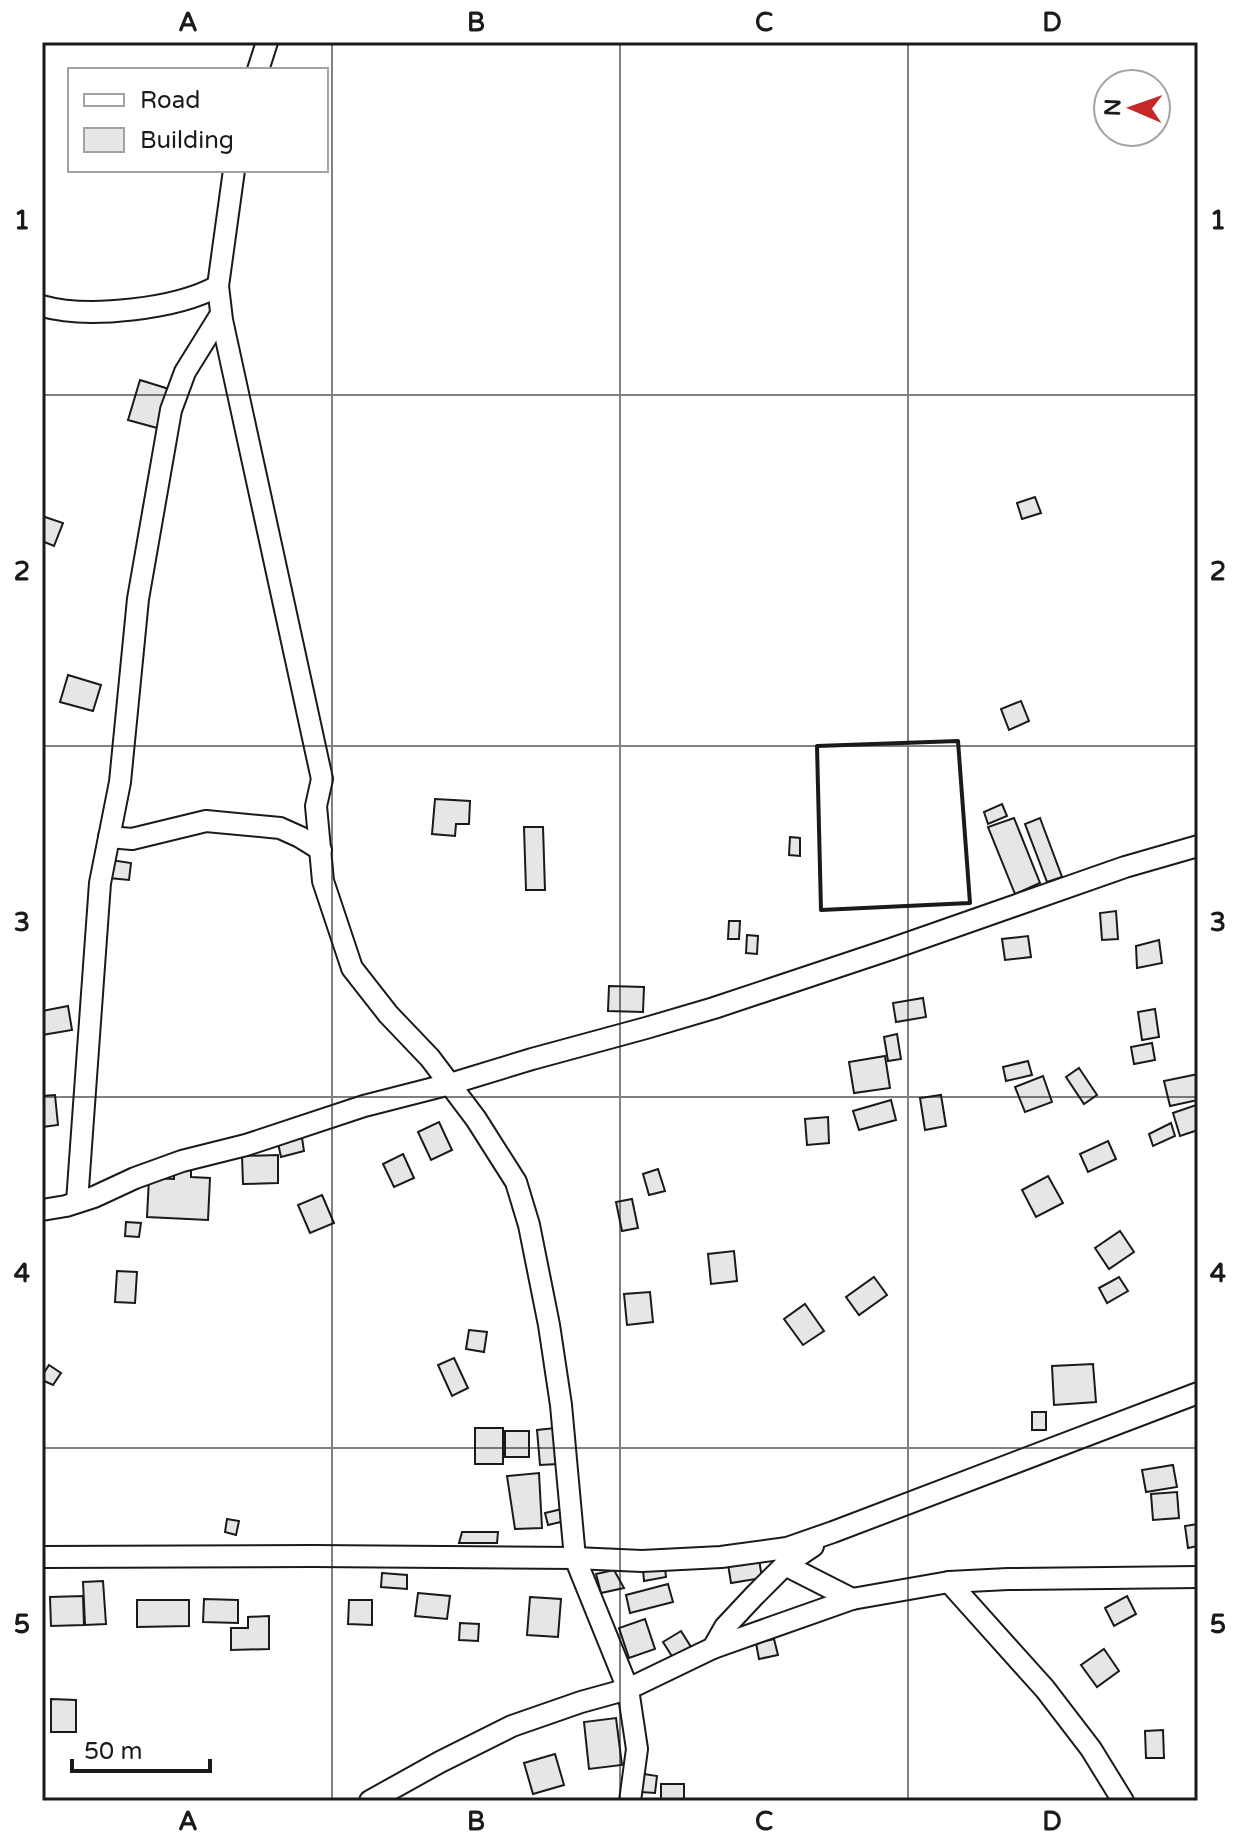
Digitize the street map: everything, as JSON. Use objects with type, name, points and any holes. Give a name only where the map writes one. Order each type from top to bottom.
[{"type":"street","points":[[259,68],[267,42]]},
{"type":"street","points":[[234,172],[218,286],[221,314],[322,779],[316,806],[323,881],[352,968],[450,1084],[516,1182],[529,1225],[549,1325],[561,1405],[575,1558],[628,1689],[637,1749],[630,1801]]},
{"type":"street","points":[[42,306],[84,312],[116,311],[202,295],[218,286]]},
{"type":"street","points":[[77,1202],[100,883],[120,782],[138,599],[171,410],[185,372],[221,314]]},
{"type":"street","points":[[109,837],[132,839],[206,821],[280,828],[321,850]]},
{"type":"street","points":[[42,1210],[77,1202],[182,1161],[246,1145],[364,1106],[714,1008],[1125,867],[1198,846]]},
{"type":"street","points":[[42,1557],[313,1556],[642,1561],[721,1557],[787,1548],[1198,1393]]},
{"type":"street","points":[[713,1648],[725,1627],[785,1565],[833,1532]]},
{"type":"street","points":[[785,1565],[852,1599]]},
{"type":"street","points":[[370,1801],[512,1726],[628,1689],[713,1648],[852,1599],[949,1582],[1198,1577]]},
{"type":"street","points":[[949,1582],[1045,1689],[1091,1749],[1123,1801]]},
{"type":"building","points":[[140,380],[169,389],[157,428],[128,420]]},
{"type":"building","points":[[1035,497],[1041,513],[1022,519],[1017,503]]},
{"type":"building","points":[[42,516],[63,523],[54,546],[42,541]]},
{"type":"building","points":[[68,675],[101,685],[93,711],[60,702]]},
{"type":"building","points":[[1021,701],[1029,721],[1009,730],[1001,709]]},
{"type":"building","points":[[435,799],[470,801],[469,824],[456,824],[455,836],[432,834]]},
{"type":"building","points":[[1002,804],[1007,816],[988,824],[984,812]]},
{"type":"building","points":[[1014,818],[1040,883],[1015,894],[988,827]]},
{"type":"building","points":[[1040,818],[1062,877],[1047,882],[1025,824]]},
{"type":"building","points":[[524,827],[543,827],[545,890],[526,890]]},
{"type":"building","points":[[790,837],[800,838],[800,856],[789,855]]},
{"type":"building","points":[[111,860],[131,863],[129,880],[109,878]]},
{"type":"building","points":[[1116,911],[1118,939],[1102,940],[1100,913]]},
{"type":"building","points":[[729,921],[740,921],[739,939],[728,939]]},
{"type":"building","points":[[747,935],[758,936],[757,954],[746,953]]},
{"type":"building","points":[[1028,936],[1031,957],[1005,960],[1002,939]]},
{"type":"building","points":[[1159,940],[1162,963],[1137,968],[1136,946]]},
{"type":"building","points":[[609,986],[644,987],[643,1012],[608,1011]]},
{"type":"building","points":[[923,998],[926,1017],[896,1022],[893,1003]]},
{"type":"building","points":[[68,1006],[72,1030],[42,1035],[42,1011]]},
{"type":"building","points":[[1155,1009],[1159,1037],[1142,1040],[1138,1012]]},
{"type":"building","points":[[897,1034],[901,1059],[888,1061],[884,1037]]},
{"type":"building","points":[[1152,1043],[1155,1060],[1134,1064],[1131,1047]]},
{"type":"building","points":[[885,1056],[890,1088],[854,1093],[849,1062]]},
{"type":"building","points":[[1028,1061],[1032,1075],[1006,1081],[1003,1067]]},
{"type":"building","points":[[1079,1068],[1097,1095],[1084,1104],[1066,1077]]},
{"type":"building","points":[[1198,1074],[1198,1100],[1170,1106],[1164,1081]]},
{"type":"building","points":[[1043,1076],[1052,1102],[1025,1112],[1015,1087]]},
{"type":"building","points":[[55,1095],[58,1125],[42,1127],[42,1096]]},
{"type":"building","points":[[941,1095],[946,1126],[925,1130],[920,1098]]},
{"type":"building","points":[[891,1100],[896,1120],[859,1130],[853,1111]]},
{"type":"building","points":[[1196,1105],[1198,1130],[1180,1136],[1173,1113]]},
{"type":"building","points":[[828,1117],[829,1143],[807,1145],[805,1119]]},
{"type":"building","points":[[439,1122],[452,1150],[431,1160],[418,1132]]},
{"type":"building","points":[[1171,1123],[1175,1136],[1153,1146],[1149,1134]]},
{"type":"building","points":[[302,1138],[304,1151],[281,1157],[278,1143]]},
{"type":"building","points":[[1108,1141],[1116,1159],[1088,1172],[1080,1154]]},
{"type":"building","points":[[403,1154],[414,1178],[394,1187],[383,1164]]},
{"type":"building","points":[[278,1155],[278,1183],[243,1184],[242,1156]]},
{"type":"building","points":[[191,1165],[191,1177],[210,1178],[208,1220],[147,1217],[149,1178],[174,1179],[174,1171]]},
{"type":"building","points":[[658,1169],[665,1191],[649,1195],[643,1174]]},
{"type":"building","points":[[1048,1176],[1063,1203],[1036,1217],[1022,1190]]},
{"type":"building","points":[[322,1195],[334,1223],[310,1233],[298,1205]]},
{"type":"building","points":[[632,1199],[638,1228],[622,1231],[616,1202]]},
{"type":"building","points":[[126,1222],[141,1223],[139,1237],[125,1236]]},
{"type":"building","points":[[1120,1231],[1134,1252],[1109,1269],[1095,1248]]},
{"type":"building","points":[[734,1251],[737,1281],[711,1284],[708,1254]]},
{"type":"building","points":[[117,1271],[137,1272],[135,1303],[115,1302]]},
{"type":"building","points":[[874,1277],[887,1295],[859,1315],[846,1297]]},
{"type":"building","points":[[1119,1277],[1128,1291],[1107,1303],[1099,1288]]},
{"type":"building","points":[[650,1292],[653,1322],[627,1325],[624,1294]]},
{"type":"building","points":[[805,1304],[824,1331],[803,1345],[784,1319]]},
{"type":"building","points":[[469,1330],[487,1332],[484,1352],[466,1349]]},
{"type":"building","points":[[454,1358],[468,1388],[452,1396],[438,1365]]},
{"type":"building","points":[[1093,1364],[1096,1402],[1054,1405],[1052,1366]]},
{"type":"building","points":[[49,1365],[61,1373],[53,1385],[42,1380]]},
{"type":"building","points":[[1032,1412],[1046,1412],[1046,1430],[1032,1430]]},
{"type":"building","points":[[475,1428],[503,1428],[503,1464],[475,1464]]},
{"type":"building","points":[[555,1428],[558,1464],[540,1465],[537,1430]]},
{"type":"building","points":[[505,1431],[529,1431],[529,1457],[505,1457]]},
{"type":"building","points":[[1173,1465],[1177,1487],[1146,1492],[1142,1470]]},
{"type":"building","points":[[539,1473],[542,1528],[515,1529],[507,1476]]},
{"type":"building","points":[[1177,1492],[1179,1518],[1153,1520],[1151,1494]]},
{"type":"building","points":[[562,1509],[565,1521],[548,1525],[545,1513]]},
{"type":"building","points":[[227,1519],[239,1521],[236,1535],[225,1532]]},
{"type":"building","points":[[1198,1524],[1198,1546],[1188,1548],[1185,1526]]},
{"type":"building","points":[[462,1532],[498,1532],[497,1543],[459,1543]]},
{"type":"building","points":[[759,1559],[762,1578],[731,1583],[728,1564]]},
{"type":"building","points":[[665,1568],[666,1577],[644,1581],[643,1569]]},
{"type":"building","points":[[614,1570],[624,1588],[601,1593],[596,1574]]},
{"type":"building","points":[[382,1573],[407,1575],[407,1589],[381,1587]]},
{"type":"building","points":[[103,1581],[106,1624],[85,1625],[83,1582]]},
{"type":"building","points":[[668,1584],[673,1602],[630,1613],[626,1595]]},
{"type":"building","points":[[418,1593],[450,1596],[447,1619],[415,1616]]},
{"type":"building","points":[[83,1596],[84,1625],[51,1626],[50,1597]]},
{"type":"building","points":[[1127,1596],[1136,1614],[1114,1626],[1105,1608]]},
{"type":"building","points":[[530,1597],[561,1599],[558,1637],[527,1635]]},
{"type":"building","points":[[204,1599],[238,1600],[238,1623],[203,1622]]},
{"type":"building","points":[[137,1600],[189,1600],[189,1626],[137,1627]]},
{"type":"building","points":[[349,1600],[372,1600],[372,1625],[348,1624]]},
{"type":"building","points":[[269,1616],[269,1649],[231,1650],[231,1628],[248,1628],[248,1617]]},
{"type":"building","points":[[645,1619],[655,1649],[629,1658],[619,1628]]},
{"type":"building","points":[[460,1623],[479,1624],[478,1641],[459,1640]]},
{"type":"building","points":[[681,1631],[691,1647],[673,1658],[663,1642]]},
{"type":"building","points":[[774,1639],[778,1655],[759,1659],[756,1643]]},
{"type":"building","points":[[1104,1649],[1119,1671],[1097,1687],[1081,1665]]},
{"type":"building","points":[[51,1699],[76,1700],[76,1732],[51,1732]]},
{"type":"building","points":[[616,1718],[622,1765],[589,1769],[584,1722]]},
{"type":"building","points":[[1163,1730],[1164,1758],[1146,1758],[1145,1731]]},
{"type":"building","points":[[555,1754],[564,1785],[533,1794],[524,1763]]},
{"type":"building","points":[[644,1774],[657,1776],[655,1793],[641,1792]]},
{"type":"building","points":[[661,1784],[684,1784],[684,1801],[661,1801]]},
{"type":"wall","points":[[958,741],[970,903],[821,910],[817,746],[958,741]]}]
